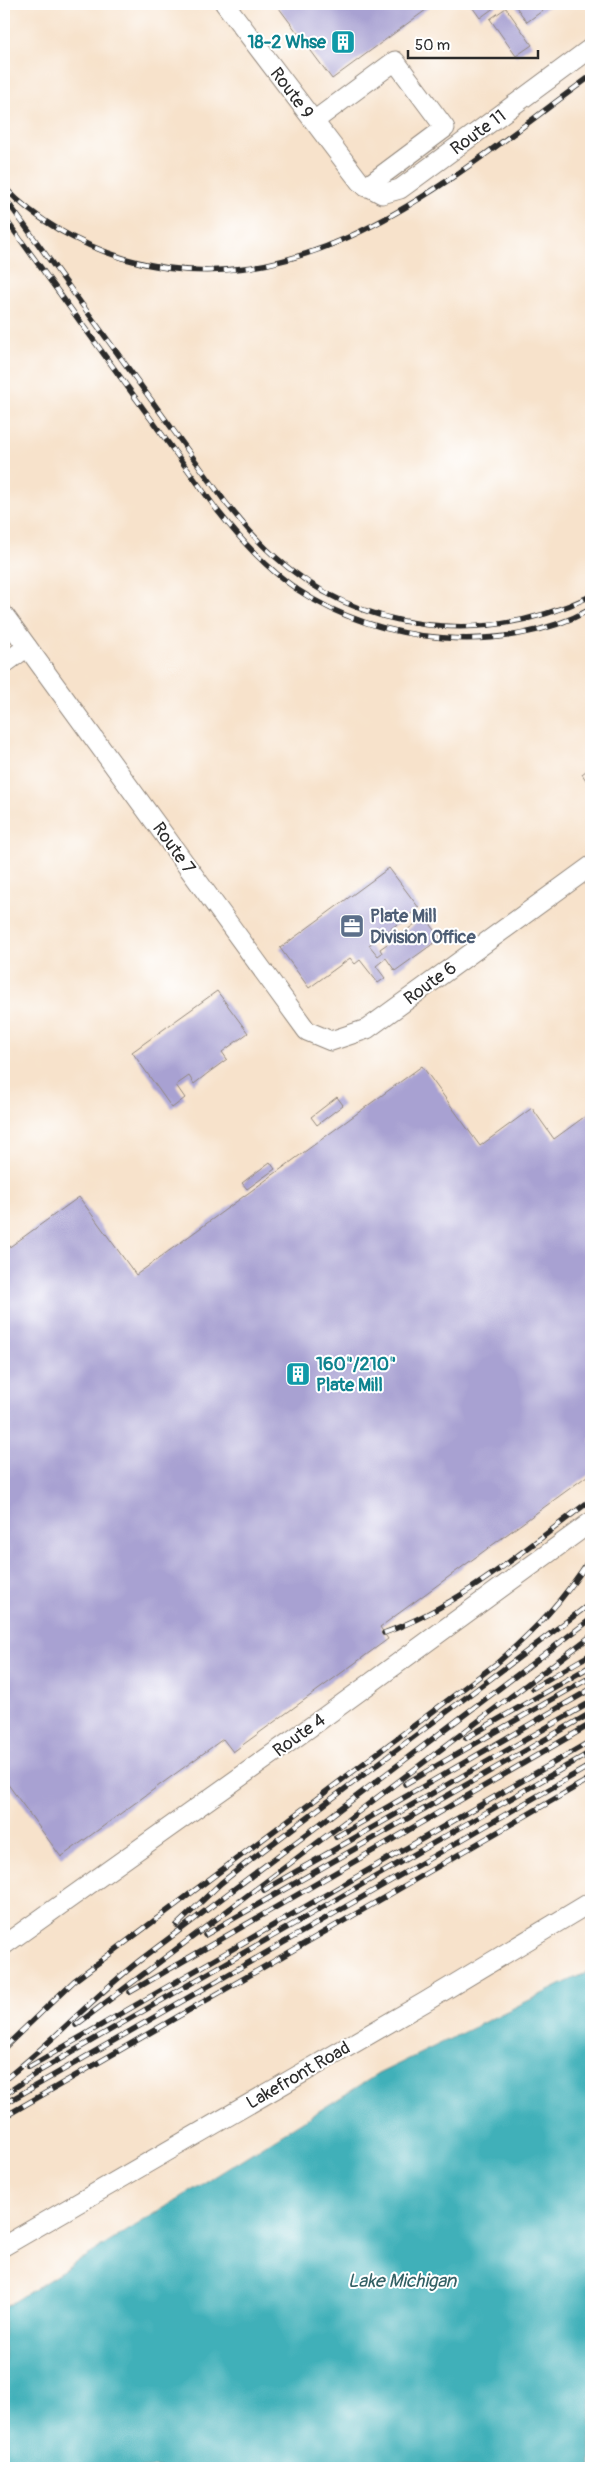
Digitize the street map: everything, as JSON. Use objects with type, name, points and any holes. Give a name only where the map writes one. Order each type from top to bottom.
[{"type":"street","name":"Route 9","points":[[225,4],[363,185]]},
{"type":"street","name":"Route 11","points":[[363,185],[382,194],[400,189],[591,48]]},
{"type":"street","points":[[314,121],[395,62],[446,128],[363,185]]},
{"type":"street","name":"Route 7","points":[[4,614],[307,1031],[331,1041],[366,1030]]},
{"type":"street","points":[[4,664],[27,647]]},
{"type":"street","name":"Route 6","points":[[366,1030],[591,866]]},
{"type":"street","name":"Route 4","points":[[4,1945],[316,1723],[591,1522]]},
{"type":"street","name":"Lakefront Road","points":[[4,2246],[425,2002],[591,1902]]},
{"type":"water","name":"Lake Michigan","points":[[591,1970],[591,2468],[4,2468],[4,2308],[378,2074]]},
{"type":"building","name":"18-2 Whse","points":[[276,4],[434,4],[332,79]]},
{"type":"building","points":[[470,4],[499,4],[480,18]]},
{"type":"building","points":[[514,4],[548,4],[549,6],[527,22]]},
{"type":"building","points":[[506,8],[532,45],[516,56],[490,19]]},
{"type":"building","points":[[591,767],[591,788],[582,774]]},
{"type":"building","name":"Plate Mill Division Office","points":[[389,868],[419,908],[369,945],[378,956],[382,953],[380,949],[425,917],[441,938],[395,971],[386,958],[376,966],[385,978],[378,983],[360,960],[355,964],[350,958],[309,988],[280,948]]},
{"type":"building","points":[[217,991],[248,1033],[222,1052],[227,1059],[194,1084],[189,1076],[176,1085],[185,1098],[172,1108],[132,1052]]},
{"type":"building","name":"160\"/210\" Plate Mill","points":[[422,1066],[480,1146],[532,1108],[554,1139],[591,1112],[591,1473],[380,1627],[388,1639],[233,1752],[223,1739],[61,1857],[4,1779],[4,1251],[79,1197],[136,1275]]},
{"type":"building","points":[[337,1097],[343,1105],[317,1125],[311,1117]]},
{"type":"building","points":[[270,1162],[275,1169],[247,1189],[242,1183]]},
{"type":"railway","points":[[4,187],[31,211],[60,230],[93,247],[126,259],[192,270],[256,266],[317,250],[376,224],[432,191],[591,76]]},
{"type":"railway","points":[[4,197],[226,503],[265,548],[307,581],[344,602],[384,616],[425,624],[467,626],[509,622],[550,612],[591,596]]},
{"type":"railway","points":[[4,217],[217,510],[255,553],[298,590],[330,608],[365,623],[403,632],[442,638],[482,638],[520,634],[557,624],[591,609]]},
{"type":"railway","points":[[384,1633],[413,1621],[466,1592],[591,1500]]},
{"type":"railway","points":[[4,2048],[74,1981],[496,1664],[548,1614],[581,1573],[591,1557]]},
{"type":"railway","points":[[177,1925],[221,1883],[244,1865],[591,1603]]},
{"type":"railway","points":[[4,2080],[139,1961],[591,1619]]},
{"type":"railway","points":[[76,2025],[591,1636]]},
{"type":"railway","points":[[533,1688],[591,1654]]},
{"type":"railway","points":[[466,1738],[591,1666]]},
{"type":"railway","points":[[405,1784],[591,1677]]},
{"type":"railway","points":[[336,1837],[591,1689]]},
{"type":"railway","points":[[264,1890],[591,1702]]},
{"type":"railway","points":[[205,1935],[591,1713]]},
{"type":"railway","points":[[130,1992],[591,1724]]},
{"type":"railway","points":[[29,2067],[591,1741]]},
{"type":"railway","points":[[4,2095],[41,2070],[591,1752]]},
{"type":"railway","points":[[4,2104],[591,1765]]},
{"type":"railway","points":[[4,2117],[591,1778]]},
{"type":"place","name":"18-2 Whse","points":[[343,42]]},
{"type":"place","name":"Plate Mill Division Office","points":[[352,926]]},
{"type":"place","name":"160\"/210\" Plate Mill","points":[[298,1374]]}]
